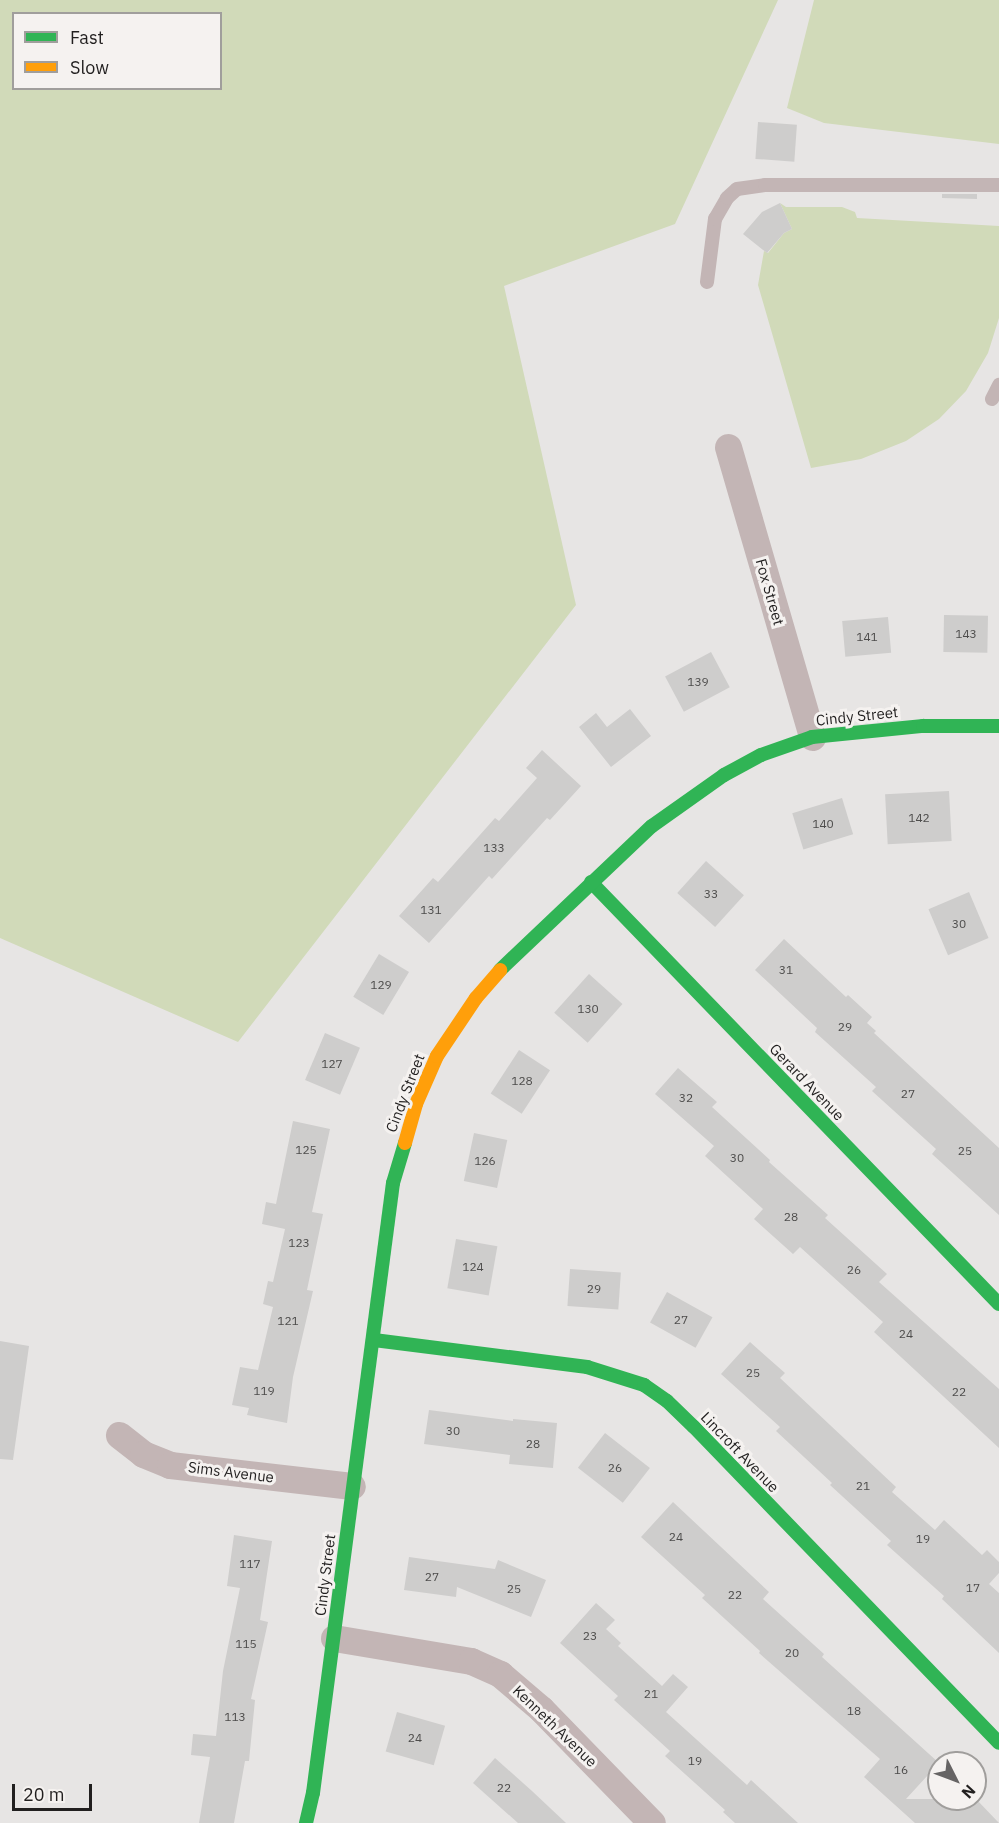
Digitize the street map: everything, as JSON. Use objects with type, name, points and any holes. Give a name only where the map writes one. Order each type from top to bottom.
[{"type":"street","name":"Fox Street","points":[[729,447],[812,737]]},
{"type":"street","name":"Cindy Street","points":[[306,1823],[313,1793],[393,1183],[416,1104],[437,1056],[476,998],[503,967],[591,882],[652,826],[688,799],[761,755],[812,737],[923,726],[999,726]]},
{"type":"street","name":"Gerard Avenue","points":[[591,882],[999,1304]]},
{"type":"street","name":"Lincroft Avenue","points":[[374,1340],[587,1367],[644,1385],[667,1401],[694,1427],[999,1743]]},
{"type":"street","name":"Sims Avenue","points":[[119,1435],[143,1454],[170,1465],[352,1486]]},
{"type":"street","name":"Kenneth Avenue","points":[[334,1638],[471,1661],[500,1674],[541,1709],[652,1823]]},
{"type":"lane","points":[[707,282],[711,237],[719,208],[737,189],[765,186],[999,185]]},
{"type":"lane","points":[[992,399],[999,385]]},
{"type":"green space","points":[[0,0],[778,0],[675,224],[504,286],[576,605],[238,1042],[0,938]]},
{"type":"green space","points":[[814,0],[999,0],[999,144],[824,123],[787,108]]},
{"type":"green space","points":[[780,203],[786,207],[842,207],[855,212],[857,218],[999,226],[999,318],[988,353],[966,391],[939,419],[906,441],[861,459],[811,468],[758,285],[764,251],[768,253],[784,233],[792,229]]},
{"type":"building","points":[[758,122],[797,125],[794,162],[755,159]]},
{"type":"building","points":[[942,194],[977,194],[977,199],[942,198]]},
{"type":"building","points":[[780,203],[792,229],[784,233],[767,253],[743,234],[762,212]]},
{"type":"building","points":[[944,615],[988,616],[987,653],[943,652]]},
{"type":"building","points":[[888,617],[891,653],[845,657],[842,621]]},
{"type":"building","points":[[711,652],[730,687],[684,712],[665,676]]},
{"type":"building","points":[[630,709],[651,736],[611,767],[579,727],[596,713],[607,727]]},
{"type":"building","points":[[542,750],[581,786],[550,820],[547,818],[492,879],[489,876],[429,943],[399,916],[433,878],[438,882],[495,818],[499,821],[537,778],[526,768]]},
{"type":"building","points":[[949,791],[952,841],[888,844],[885,794]]},
{"type":"building","points":[[842,798],[853,834],[803,850],[792,813]]},
{"type":"building","points":[[706,861],[744,895],[715,927],[677,893]]},
{"type":"building","points":[[969,892],[989,938],[948,955],[928,909]]},
{"type":"building","points":[[784,939],[846,997],[848,995],[872,1017],[867,1023],[876,1031],[874,1033],[999,1148],[999,1215],[932,1154],[936,1149],[872,1091],[876,1087],[815,1032],[817,1028],[755,970]]},
{"type":"building","points":[[379,954],[409,972],[383,1015],[353,997]]},
{"type":"building","points":[[589,974],[622,1004],[588,1043],[554,1013]]},
{"type":"building","points":[[325,1033],[360,1048],[340,1095],[305,1080]]},
{"type":"building","points":[[519,1050],[550,1070],[522,1114],[491,1094]]},
{"type":"building","points":[[678,1068],[717,1102],[712,1107],[828,1215],[825,1218],[887,1274],[879,1282],[999,1389],[999,1448],[874,1332],[883,1322],[800,1247],[793,1254],[754,1219],[763,1209],[705,1156],[714,1146],[655,1094]]},
{"type":"building","points":[[293,1121],[330,1129],[312,1212],[323,1214],[307,1290],[313,1291],[293,1377],[287,1423],[247,1415],[249,1408],[232,1405],[240,1367],[258,1370],[273,1307],[263,1304],[268,1281],[273,1282],[285,1229],[262,1224],[266,1202],[276,1204]]},
{"type":"building","points":[[474,1133],[507,1140],[497,1188],[464,1181]]},
{"type":"building","points":[[456,1239],[497,1246],[489,1296],[447,1288]]},
{"type":"building","points":[[570,1269],[621,1273],[618,1309],[567,1306]]},
{"type":"building","points":[[667,1292],[712,1317],[696,1348],[650,1323]]},
{"type":"building","points":[[0,1341],[29,1346],[13,1460],[0,1459]]},
{"type":"building","points":[[750,1342],[785,1373],[780,1378],[896,1487],[892,1492],[935,1530],[944,1520],[982,1555],[987,1550],[999,1562],[999,1573],[989,1584],[999,1593],[999,1653],[942,1599],[944,1596],[887,1545],[891,1541],[776,1431],[780,1427],[721,1374]]},
{"type":"building","points":[[429,1410],[513,1421],[513,1419],[557,1423],[553,1468],[509,1464],[510,1455],[424,1444]]},
{"type":"building","points":[[605,1433],[650,1468],[623,1503],[578,1468]]},
{"type":"building","points":[[673,1502],[769,1592],[763,1599],[824,1654],[822,1657],[927,1752],[927,1776],[906,1799],[927,1799],[927,1811],[987,1810],[999,1823],[915,1823],[864,1777],[880,1759],[759,1653],[760,1651],[702,1598],[705,1595],[641,1537]]},
{"type":"building","points":[[234,1535],[272,1541],[260,1620],[268,1622],[251,1699],[255,1700],[249,1761],[245,1761],[234,1823],[199,1823],[210,1757],[191,1755],[193,1734],[216,1736],[223,1671],[240,1588],[227,1586]]},
{"type":"building","points":[[409,1557],[495,1569],[498,1560],[546,1580],[531,1617],[457,1587],[456,1597],[404,1590]]},
{"type":"building","points":[[596,1603],[615,1620],[606,1629],[621,1643],[618,1646],[662,1686],[673,1674],[688,1687],[666,1712],[747,1785],[751,1780],[798,1823],[735,1823],[723,1812],[725,1810],[665,1756],[670,1751],[614,1700],[618,1696],[560,1643]]},
{"type":"building","points":[[397,1712],[445,1726],[434,1765],[386,1751]]},
{"type":"building","points":[[495,1758],[566,1823],[518,1823],[473,1783]]},
{"type":"traffic: fast","points":[[500,970],[652,826],[724,775],[761,755],[812,737],[923,726],[999,726]]},
{"type":"traffic: fast","points":[[591,882],[999,1304]]},
{"type":"traffic: fast","points":[[306,1823],[313,1793],[393,1183],[405,1143]]},
{"type":"traffic: fast","points":[[374,1340],[587,1367],[644,1385],[667,1401],[694,1427],[999,1743]]},
{"type":"traffic: slow","points":[[405,1143],[416,1104],[437,1056],[476,998],[500,970]]}]
